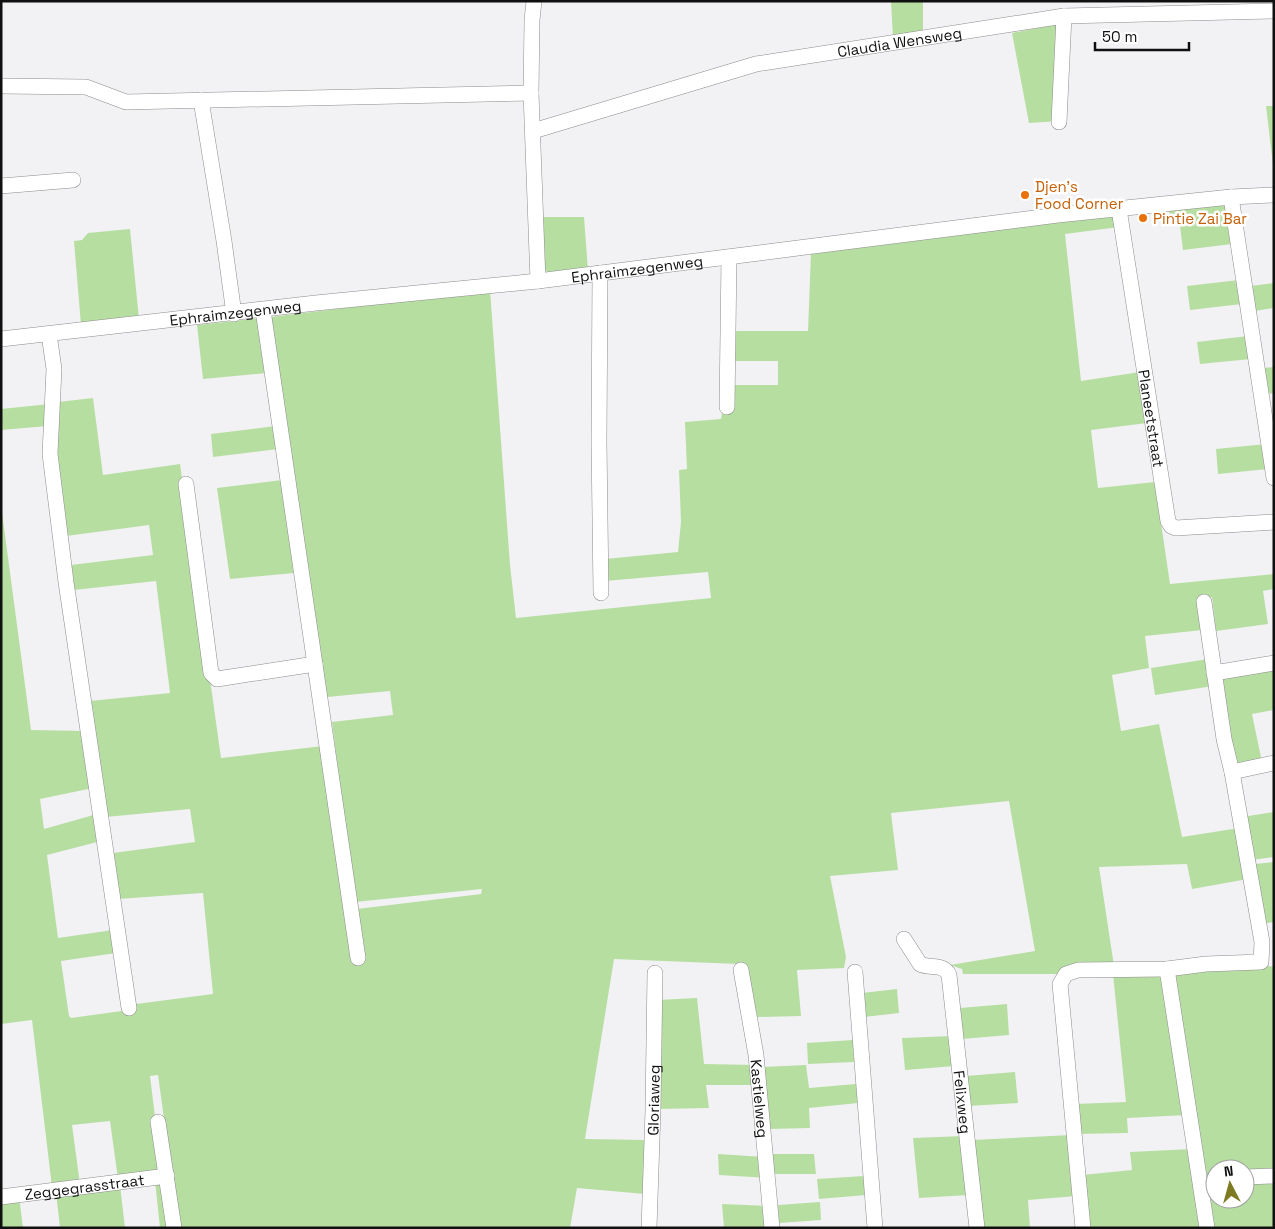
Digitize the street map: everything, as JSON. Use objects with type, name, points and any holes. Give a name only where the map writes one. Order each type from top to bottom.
[{"type":"street","points":[[534,1],[531,93],[538,281]]},
{"type":"street","name":"Claudia Wensweg","points":[[533,131],[756,64],[1064,16],[1274,11]]},
{"type":"street","points":[[1059,122],[1064,16]]},
{"type":"street","points":[[1,86],[86,87],[126,102],[531,93]]},
{"type":"street","points":[[201,100],[234,314]]},
{"type":"street","points":[[1,186],[73,180]]},
{"type":"street","name":"Ephraimzegenweg","points":[[1,340],[325,302],[600,274],[1058,215],[1231,197],[1274,195]]},
{"type":"street","points":[[1231,197],[1274,478]]},
{"type":"street","name":"Planeetstraat","points":[[1119,209],[1168,521],[1171,526],[1176,528],[1274,522]]},
{"type":"street","points":[[727,407],[729,256]]},
{"type":"street","points":[[600,274],[599,442],[601,593]]},
{"type":"street","points":[[262,310],[358,958]]},
{"type":"street","points":[[49,334],[54,369],[50,454],[66,582],[129,1008]]},
{"type":"street","points":[[186,484],[213,677],[217,679],[315,664]]},
{"type":"street","points":[[1083,1228],[1060,984],[1066,974],[1078,970],[1268,963],[1262,942],[1232,772],[1224,740],[1204,602]]},
{"type":"street","points":[[1214,673],[1274,663]]},
{"type":"street","points":[[1232,772],[1274,763]]},
{"type":"street","name":"Felixweg","points":[[904,939],[920,964],[943,968],[949,975],[976,1228]]},
{"type":"street","points":[[1167,968],[1205,1164]]},
{"type":"street","name":"Kastielweg","points":[[742,970],[756,1055],[772,1228]]},
{"type":"street","points":[[855,972],[875,1228]]},
{"type":"street","name":"Gloriaweg","points":[[648,1228],[653,1110],[655,973]]},
{"type":"street","points":[[158,1122],[174,1228]]},
{"type":"street","name":"Zeggegrasstraat","points":[[1,1197],[167,1176]]},
{"type":"street","points":[[1255,1177],[1274,1176]]},
{"type":"street","points":[[1207,1209],[1207,1228]]},
{"type":"green space","points":[[891,1],[923,1],[923,34],[893,38]]},
{"type":"green space","points":[[1068,22],[1060,121],[1029,123],[1012,33]]},
{"type":"green space","points":[[1266,106],[1274,106],[1274,173]]},
{"type":"green space","points":[[1225,204],[1232,244],[1183,250],[1179,218],[1170,219],[1169,209]]},
{"type":"green space","points":[[1108,216],[1114,217],[1119,227],[1065,234],[1081,381],[1140,372],[1147,423],[1091,430],[1098,488],[1155,482],[1170,584],[1274,574],[1274,589],[1263,591],[1268,624],[1216,631],[1212,597],[1199,598],[1203,630],[1145,636],[1149,668],[1112,675],[1121,731],[1159,724],[1182,837],[1239,828],[1248,879],[1192,889],[1187,864],[1099,867],[1114,966],[1071,967],[1061,974],[963,974],[962,969],[950,965],[1035,951],[1009,801],[891,813],[898,870],[830,876],[846,957],[844,968],[797,970],[801,1016],[757,1017],[757,1012],[750,1013],[749,1001],[743,999],[738,964],[614,959],[585,1139],[646,1140],[645,1194],[577,1188],[570,1228],[179,1228],[158,1075],[150,1076],[162,1174],[118,1179],[110,1121],[72,1125],[80,1184],[52,1187],[32,1020],[1,1024],[1,505],[31,730],[85,731],[93,788],[40,799],[44,829],[97,814],[101,841],[47,855],[58,938],[113,930],[116,953],[61,961],[69,1016],[71,1018],[136,1009],[136,1004],[213,994],[203,893],[118,899],[113,853],[195,842],[190,809],[106,817],[90,701],[170,693],[156,581],[74,590],[71,565],[153,555],[149,525],[66,536],[56,454],[58,402],[93,398],[103,475],[180,464],[221,758],[323,746],[355,963],[364,960],[357,909],[481,894],[482,889],[355,902],[332,722],[393,715],[390,691],[327,697],[271,317],[490,290],[510,565],[516,618],[711,598],[708,572],[605,581],[605,559],[678,552],[681,522],[679,470],[687,469],[685,422],[721,419],[722,413],[731,413],[732,385],[778,385],[778,361],[732,361],[733,331],[808,331],[811,252]]},
{"type":"green space","points":[[542,217],[584,217],[588,270],[548,273],[545,269]]},
{"type":"green space","points":[[130,229],[139,319],[81,325],[74,241],[82,240],[88,233]]},
{"type":"green space","points":[[1239,280],[1242,304],[1190,310],[1187,286]]},
{"type":"green space","points":[[1274,283],[1274,308],[1254,311],[1251,286]]},
{"type":"green space","points":[[261,318],[267,373],[203,379],[197,325]]},
{"type":"green space","points":[[1248,336],[1251,359],[1200,364],[1197,342]]},
{"type":"green space","points":[[1274,367],[1274,393],[1266,394],[1263,368]]},
{"type":"green space","points":[[50,404],[48,426],[1,430],[1,409]]},
{"type":"green space","points":[[275,426],[278,449],[213,457],[211,434]]},
{"type":"green space","points":[[1266,444],[1268,469],[1218,474],[1216,449]]},
{"type":"green space","points":[[282,480],[294,573],[230,579],[217,488]]},
{"type":"green space","points":[[1208,659],[1213,686],[1155,695],[1151,668]]},
{"type":"green space","points":[[1274,669],[1274,710],[1252,714],[1262,762],[1237,768],[1218,678]]},
{"type":"green space","points":[[1274,812],[1274,857],[1251,860],[1242,817]]},
{"type":"green space","points":[[1274,862],[1274,922],[1261,924],[1255,864]]},
{"type":"green space","points":[[1264,965],[1274,967],[1274,1228],[1211,1228],[1208,1209],[1255,1209],[1255,1159],[1205,1159],[1205,1186],[1175,976],[1179,973]]},
{"type":"green space","points":[[1113,974],[1154,974],[1164,982],[1187,1115],[1127,1118],[1128,1133],[1076,1134],[1075,1104],[1126,1102]]},
{"type":"green space","points":[[897,989],[899,1013],[864,1017],[862,993]]},
{"type":"green space","points":[[697,998],[704,1064],[755,1065],[756,1085],[706,1085],[709,1108],[656,1109],[658,1000]]},
{"type":"green space","points":[[1007,1004],[1009,1035],[962,1039],[960,1008]]},
{"type":"green space","points":[[952,1036],[955,1066],[905,1070],[902,1038]]},
{"type":"green space","points":[[853,1040],[854,1062],[808,1064],[807,1043]]},
{"type":"green space","points":[[806,1065],[809,1088],[856,1084],[858,1103],[809,1108],[810,1128],[768,1129],[763,1067]]},
{"type":"green space","points":[[1015,1072],[1018,1103],[968,1106],[966,1076]]},
{"type":"green space","points":[[1071,1135],[1077,1196],[1028,1200],[1030,1228],[980,1228],[972,1140]]},
{"type":"green space","points":[[963,1136],[969,1195],[919,1198],[913,1138]]},
{"type":"green space","points":[[1192,1149],[1204,1228],[1087,1228],[1082,1175],[1132,1170],[1130,1152]]},
{"type":"green space","points":[[718,1154],[764,1157],[766,1178],[719,1175]]},
{"type":"green space","points":[[771,1154],[814,1154],[816,1174],[773,1174]]},
{"type":"green space","points":[[864,1176],[866,1195],[819,1199],[817,1179]]},
{"type":"green space","points":[[155,1181],[162,1181],[171,1228],[160,1228]]},
{"type":"green space","points":[[120,1185],[125,1228],[60,1228],[56,1192]]},
{"type":"green space","points":[[19,1196],[23,1228],[1,1228],[1,1198]]},
{"type":"green space","points":[[820,1202],[821,1220],[779,1223],[778,1205]]},
{"type":"green space","points":[[722,1204],[769,1206],[770,1228],[724,1228]]},
{"type":"place","name":"Djen's Food Corner","points":[[1025,195]]},
{"type":"place","name":"Pintie Zai Bar","points":[[1143,218]]}]
